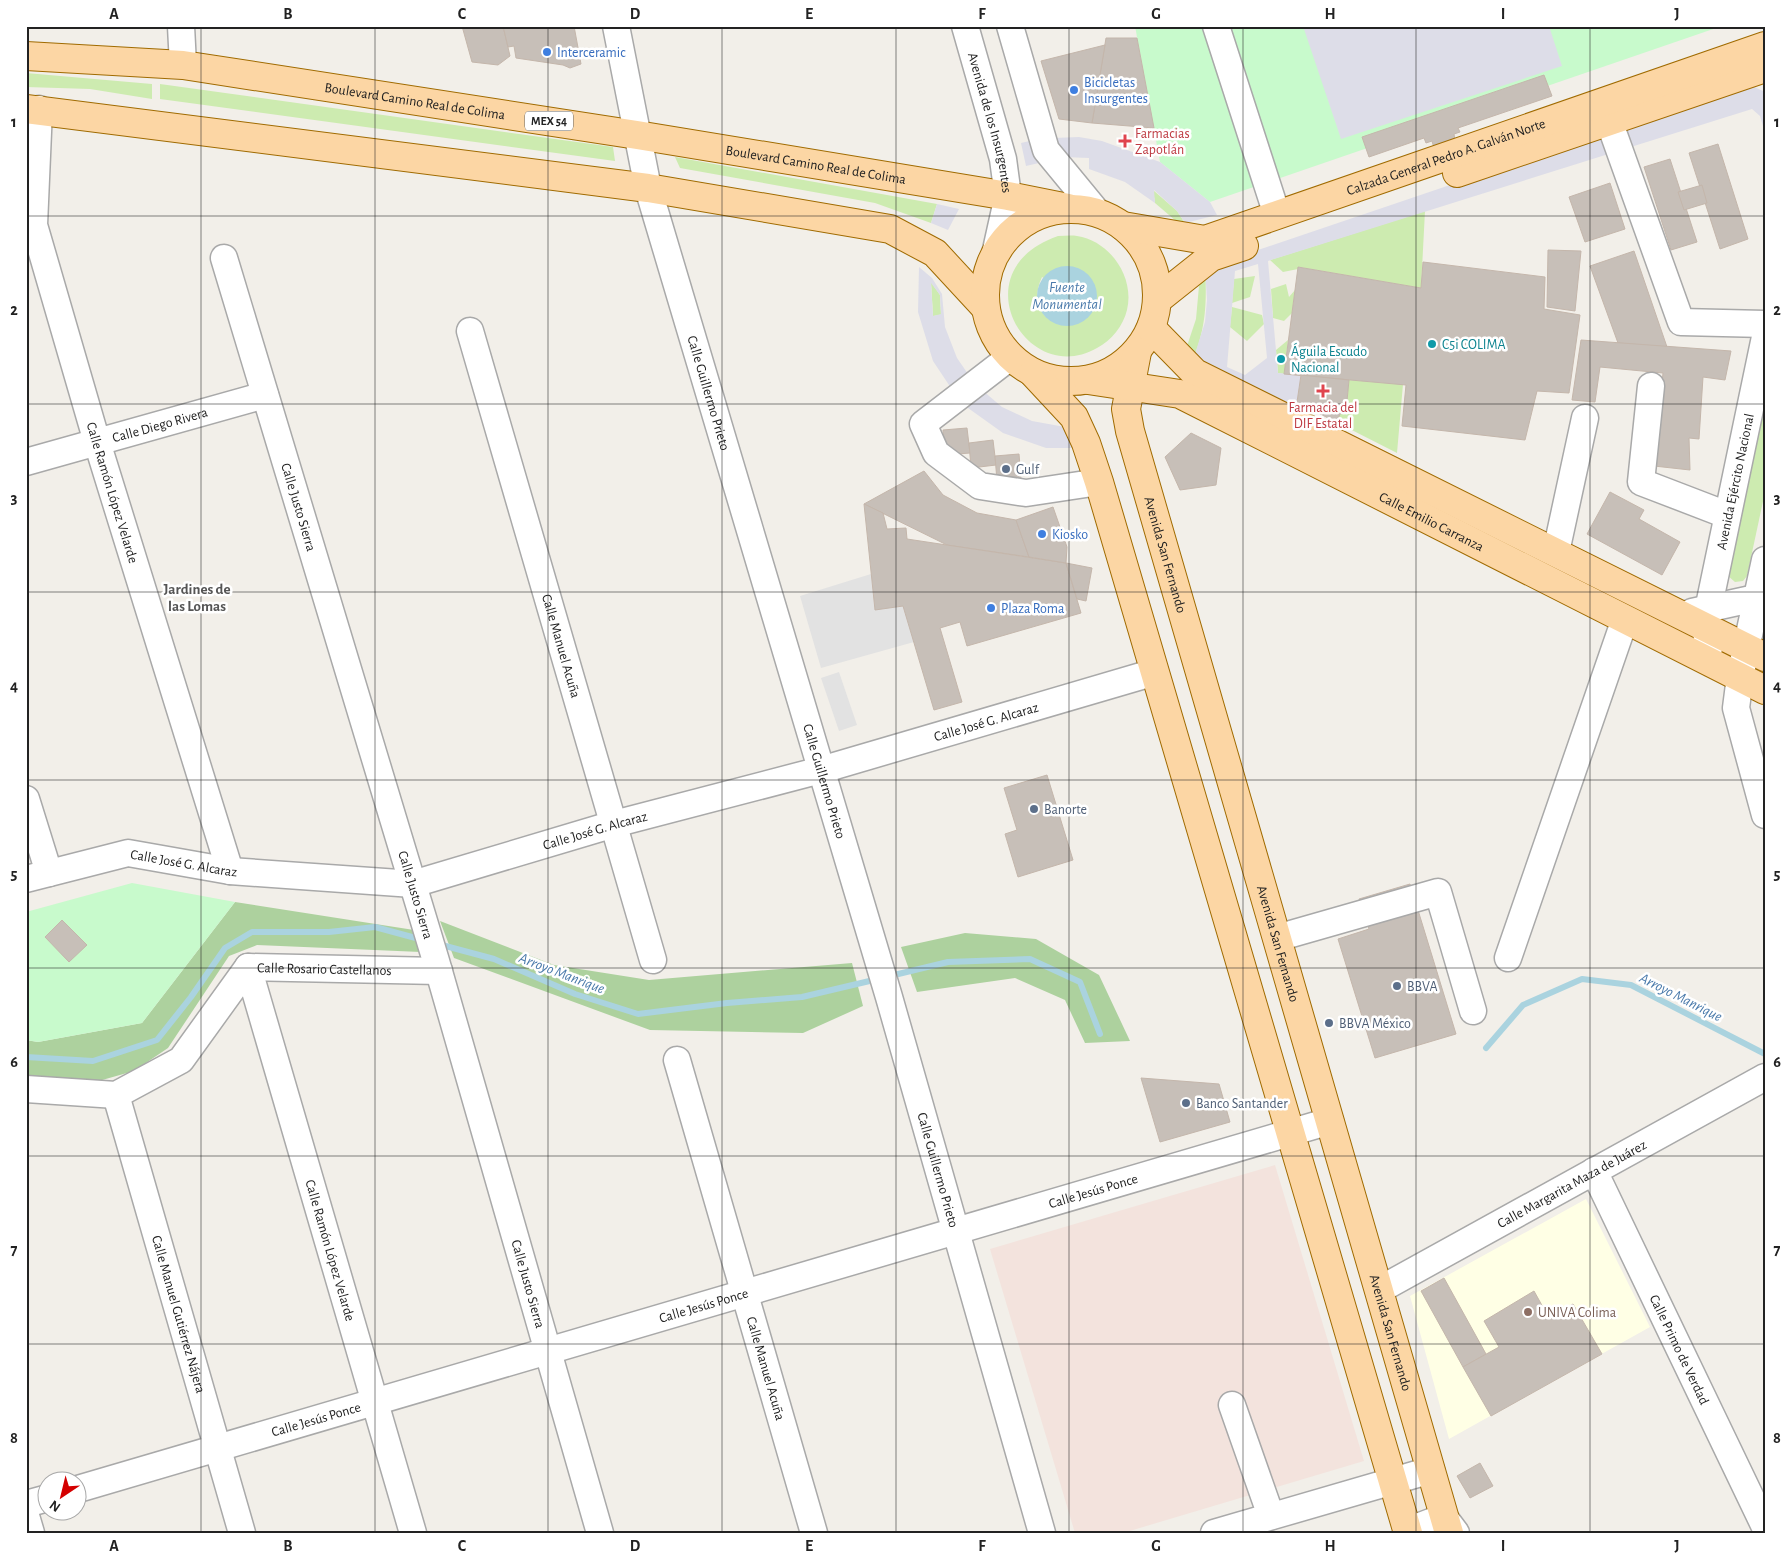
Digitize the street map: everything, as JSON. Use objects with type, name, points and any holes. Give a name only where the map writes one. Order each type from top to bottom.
[{"type":"main road","name":"Calzada General Pedro A. Galván Norte","points":[[1123,226],[1205,240],[1765,46]]},
{"type":"main road","name":"Boulevard Camino Real de Colima","points":[[26,56],[183,65],[637,135],[1008,196],[1068,208]]},
{"type":"main road","name":"Calzada General Pedro A. Galván Norte","points":[[1157,300],[1211,256],[1609,121],[1760,73]]},
{"type":"main road","points":[[33,109],[648,188],[890,229],[936,253],[984,306]]},
{"type":"main road","points":[[1033,373],[1060,381],[1088,380],[1115,370],[1137,352],[1151,328],[1157,300],[1155,272],[1142,246],[1123,226],[1097,212],[1068,208],[1040,213],[1015,228],[996,250],[985,276],[984,306],[993,333],[1010,357],[1033,373],[1074,417],[1086,443],[1408,1532]]},
{"type":"main road","name":"Calle Emilio Carranza","points":[[1151,328],[1196,373],[1556,552],[1698,617],[1756,652]]},
{"type":"main road","name":"Avenida San Fernando","points":[[1137,352],[1126,409],[1130,431],[1430,1470],[1450,1528]]},
{"type":"main road","name":"Calle Emilio Carranza","points":[[1088,380],[1131,385],[1180,394],[1765,690]]},
{"type":"main road","points":[[1198,818],[1238,803]]},
{"type":"street","points":[[181,26],[183,65]]},
{"type":"street","name":"Calle Guillermo Prieto","points":[[616,26],[648,188],[889,997],[1042,1533]]},
{"type":"street","name":"Avenida de los Insurgentes","points":[[965,26],[1003,159],[1008,196],[996,250]]},
{"type":"street","points":[[1010,26],[1046,150],[1097,212]]},
{"type":"street","points":[[1216,26],[1277,215]]},
{"type":"street","name":"Calle Ramón López Velarde","points":[[33,109],[34,225],[97,442],[230,871]]},
{"type":"street","points":[[1609,121],[1681,322],[1765,324]]},
{"type":"street","name":"Calle Justo Sierra","points":[[224,258],[437,966],[600,1533]]},
{"type":"street","name":"Calle Manuel Acuña","points":[[470,331],[653,960]]},
{"type":"street","name":"Avenida Ejército Nacional","points":[[1698,617],[1727,515],[1764,349]]},
{"type":"street","points":[[1010,357],[923,424],[936,453],[980,486],[1026,493],[1099,482]]},
{"type":"street","points":[[1651,386],[1641,482],[1727,515]]},
{"type":"street","name":"Calle Diego Rivera","points":[[26,462],[265,395]]},
{"type":"street","points":[[1556,552],[1585,418]]},
{"type":"street","points":[[1765,560],[1756,652],[1740,678],[1736,708],[1765,815]]},
{"type":"street","points":[[1713,664],[1698,617],[1760,597]]},
{"type":"street","points":[[1508,958],[1625,619]]},
{"type":"street","name":"Calle José G. Alcaraz","points":[[38,876],[128,853],[230,871],[416,895],[614,824],[821,770],[1155,672]]},
{"type":"street","points":[[26,799],[38,876]]},
{"type":"street","points":[[1277,938],[1438,892],[1473,1011]]},
{"type":"street","name":"Calle Rosario Castellanos","points":[[116,1095],[181,1060],[248,967],[437,966]]},
{"type":"street","name":"Calle Ramón López Velarde","points":[[248,967],[413,1533]]},
{"type":"street","name":"Calle Manuel Acuña","points":[[677,1060],[814,1533]]},
{"type":"street","name":"Calle Margarita Maza de Juárez","points":[[1379,1290],[1764,1077]]},
{"type":"street","points":[[26,1089],[116,1095]]},
{"type":"street","name":"Calle Manuel Gutiérrez Nájera","points":[[116,1095],[242,1533]]},
{"type":"street","name":"Calle Jesús Ponce","points":[[88,1486],[1330,1121]]},
{"type":"street","name":"Calle Primo de Verdad","points":[[1594,1171],[1765,1527]]},
{"type":"street","points":[[1232,1405],[1271,1516]]},
{"type":"street","points":[[1214,1533],[1430,1470]]},
{"type":"street","points":[[26,1516],[31,1533]]},
{"type":"street","points":[[1408,1532],[1450,1528]]},
{"type":"shaded area","points":[[1303,26],[1549,26],[1562,66],[1341,139]]},
{"type":"shaded area","points":[[1748,84],[1765,92],[1765,133],[1760,116],[1752,109],[1268,261],[1278,373],[1301,375],[1296,409],[1194,357],[1205,322],[1207,300],[1205,268]],"holes":[[[1258,264],[1267,358],[1245,375],[1227,367],[1235,271]]]},
{"type":"shaded area","points":[[1079,137],[1102,141],[1160,162],[1210,202],[1217,215],[1185,223],[1177,211],[1154,190],[1155,203],[1125,182],[1089,169],[1089,158],[1063,157],[1054,138]]},
{"type":"shaded area","points":[[1034,140],[1039,163],[1026,166],[1021,143]]},
{"type":"shaded area","points":[[937,204],[959,209],[948,230],[931,223]]},
{"type":"shaded area","points":[[919,267],[932,278],[942,294],[945,327],[957,358],[975,384],[1002,407],[1032,421],[1065,427],[1077,448],[1046,448],[1003,433],[961,403],[933,361],[918,312]],"holes":[[[931,283],[940,295],[941,314],[933,316]]]},
{"type":"shaded area","points":[[871,574],[875,609],[903,606],[914,642],[821,668],[800,596]]},
{"type":"shaded area","points":[[839,672],[857,725],[839,731],[821,678]]},
{"type":"shaded area","points":[[1275,1165],[1364,1461],[1123,1533],[1075,1533],[990,1249]]},
{"type":"shaded area","name":"UNIVA Colima","points":[[1586,1199],[1650,1327],[1449,1439],[1410,1296]]},
{"type":"green space","points":[[1135,26],[1722,26],[1210,202],[1160,162]]},
{"type":"green space","points":[[26,73],[152,84],[152,99],[90,89],[26,87]]},
{"type":"green space","points":[[160,84],[613,147],[615,161],[160,99]]},
{"type":"green space","points":[[675,157],[937,204],[931,223],[875,203],[680,168]]},
{"type":"green space","points":[[1153,190],[1177,211],[1185,223],[1176,221],[1155,203]]},
{"type":"green space","points":[[1425,211],[1421,288],[1299,267],[1298,269],[1283,272],[1270,260]]},
{"type":"green space","points":[[1058,236],[1077,236],[1089,239],[1109,253],[1123,273],[1129,298],[1125,316],[1120,327],[1112,337],[1097,348],[1071,356],[1047,353],[1027,340],[1014,320],[1008,297],[1012,274],[1028,252]],"holes":[[[1042,277],[1093,310],[1084,319],[1073,324],[1062,324],[1052,321],[1044,314],[1039,305],[1038,292]]]},
{"type":"green space","points":[[1205,268],[1205,314],[1194,357],[1187,346],[1196,319],[1199,286]]},
{"type":"green space","points":[[1255,276],[1250,297],[1232,303],[1234,279]]},
{"type":"green space","points":[[931,282],[940,295],[941,315],[933,316]]},
{"type":"green space","points":[[1286,284],[1289,297],[1295,290],[1292,313],[1284,321],[1273,318],[1271,289]]},
{"type":"green space","points":[[1232,307],[1262,315],[1264,324],[1247,341],[1230,327]]},
{"type":"green space","points":[[1288,340],[1284,374],[1278,373],[1276,350]]},
{"type":"green space","points":[[1349,380],[1403,384],[1397,453],[1336,422],[1347,401]]},
{"type":"green space","points":[[1765,393],[1765,492],[1747,576],[1743,581],[1735,582],[1727,575]]},
{"type":"green space","points":[[132,883],[235,902],[142,1023],[38,1042],[26,1040],[26,912]]},
{"type":"green space","points":[[235,902],[414,930],[421,952],[257,945],[229,956],[168,1048],[134,1071],[88,1084],[26,1077],[26,1040],[38,1042],[142,1023]]},
{"type":"green space","points":[[440,921],[554,965],[649,980],[852,963],[863,1006],[803,1033],[650,1030],[454,958]]},
{"type":"green space","points":[[965,933],[1036,939],[1099,975],[1130,1041],[1085,1043],[1065,1000],[1015,978],[917,992],[901,947]]},
{"type":"water","name":"Fuente Monumental","points":[[1067,266],[1084,271],[1092,279],[1097,296],[1092,313],[1084,321],[1067,326],[1050,321],[1042,313],[1037,296],[1042,279],[1050,271]]},
{"type":"building","points":[[462,26],[503,26],[510,56],[498,65],[472,62]]},
{"type":"building","name":"Interceramic","points":[[503,26],[574,26],[581,64],[570,68],[563,65],[516,58],[514,46],[508,47]]},
{"type":"building","points":[[1106,38],[1137,38],[1154,128],[1092,123]]},
{"type":"building","name":"Bicicletas Insurgentes","points":[[1105,45],[1092,123],[1059,119],[1041,61]]},
{"type":"building","points":[[1544,75],[1552,96],[1458,128],[1460,132],[1454,134],[1455,141],[1434,148],[1432,141],[1426,143],[1424,138],[1369,157],[1362,137]]},
{"type":"building","points":[[1718,144],[1748,239],[1720,249],[1689,153]]},
{"type":"building","points":[[1670,159],[1697,242],[1671,250],[1644,167]]},
{"type":"building","points":[[1610,183],[1625,229],[1585,242],[1569,197]]},
{"type":"building","points":[[1702,185],[1707,203],[1684,210],[1678,192]]},
{"type":"building","points":[[1548,250],[1581,251],[1575,311],[1547,307]]},
{"type":"building","points":[[1634,251],[1667,347],[1618,343],[1590,266]]},
{"type":"building","name":"C5i COLIMA","points":[[1423,262],[1545,277],[1544,309],[1580,315],[1569,393],[1537,391],[1525,440],[1402,426],[1406,385],[1284,374],[1298,267],[1421,288]]},
{"type":"building","points":[[1581,340],[1731,351],[1725,380],[1703,377],[1699,439],[1689,438],[1690,470],[1654,466],[1663,373],[1600,367],[1595,402],[1572,400]]},
{"type":"building","name":"Farmacia del DIF Estatal","points":[[1301,375],[1349,380],[1347,401],[1336,422],[1297,402]]},
{"type":"building","points":[[967,428],[970,453],[945,455],[943,430]]},
{"type":"building","points":[[1191,433],[1221,448],[1216,485],[1180,490],[1165,457]]},
{"type":"building","points":[[993,440],[996,465],[971,468],[969,443]]},
{"type":"building","points":[[1019,454],[1021,479],[997,481],[995,456]]},
{"type":"building","points":[[924,471],[943,495],[977,513],[1016,520],[1029,557],[947,545],[864,504]]},
{"type":"building","points":[[1610,492],[1644,510],[1639,519],[1680,542],[1662,575],[1587,534]]},
{"type":"building","name":"Plaza Roma","points":[[864,504],[883,513],[887,529],[906,528],[907,539],[1066,563],[1081,613],[967,646],[960,622],[940,628],[962,702],[934,710],[903,606],[875,610]]},
{"type":"building","name":"Kiosko","points":[[1053,507],[1067,547],[1066,563],[1029,557],[1016,520]]},
{"type":"building","points":[[1066,563],[1092,568],[1086,601],[1077,599]]},
{"type":"building","name":"Banorte","points":[[1047,775],[1073,860],[1018,877],[1005,834],[1017,830],[1004,788]]},
{"type":"building","name":"BBVA","points":[[1410,884],[1456,1034],[1375,1058],[1338,939],[1369,929],[1359,899]]},
{"type":"building","points":[[62,920],[87,945],[69,962],[45,937]]},
{"type":"building","name":"Banco Santander","points":[[1141,1078],[1219,1084],[1230,1122],[1160,1142]]},
{"type":"building","points":[[1444,1278],[1486,1354],[1463,1367],[1421,1291]]},
{"type":"building","points":[[1534,1291],[1549,1318],[1573,1304],[1602,1354],[1491,1416],[1463,1367],[1499,1347],[1484,1321]]},
{"type":"building","points":[[1480,1463],[1493,1486],[1470,1498],[1457,1476]]},
{"type":"waterway","name":"Arroyo Manrique","points":[[26,1057],[93,1061],[157,1040],[191,997],[225,948],[252,932],[329,932],[375,927],[423,940]]},
{"type":"waterway","name":"Arroyo Manrique","points":[[438,944],[494,959],[575,994],[638,1014],[727,1003],[802,997],[878,979]]},
{"type":"waterway","name":"Arroyo Manrique","points":[[890,976],[948,962],[1030,959],[1080,982],[1100,1034]]},
{"type":"waterway","name":"Arroyo Manrique","points":[[1486,1048],[1523,1005],[1582,979],[1631,985],[1765,1054]]},
{"type":"place","name":"Interceramic","points":[[547,52]]},
{"type":"place","name":"Bicicletas Insurgentes","points":[[1074,90]]},
{"type":"place","name":"Farmacias Zapotlán","points":[[1125,141]]},
{"type":"place","name":"C5i COLIMA","points":[[1432,344]]},
{"type":"place","name":"Águila Escudo Nacional","points":[[1281,359]]},
{"type":"place","name":"Farmacia del DIF Estatal","points":[[1323,391]]},
{"type":"place","name":"Gulf","points":[[1006,469]]},
{"type":"place","name":"Kiosko","points":[[1042,534]]},
{"type":"place","name":"Plaza Roma","points":[[991,608]]},
{"type":"place","name":"Banorte","points":[[1034,809]]},
{"type":"place","name":"BBVA","points":[[1397,986]]},
{"type":"place","name":"BBVA México","points":[[1329,1023]]},
{"type":"place","name":"Banco Santander","points":[[1186,1103]]},
{"type":"place","name":"UNIVA Colima","points":[[1528,1312]]},
{"type":"district","name":"Jardines de las Lomas","points":[[197,598]]}]
